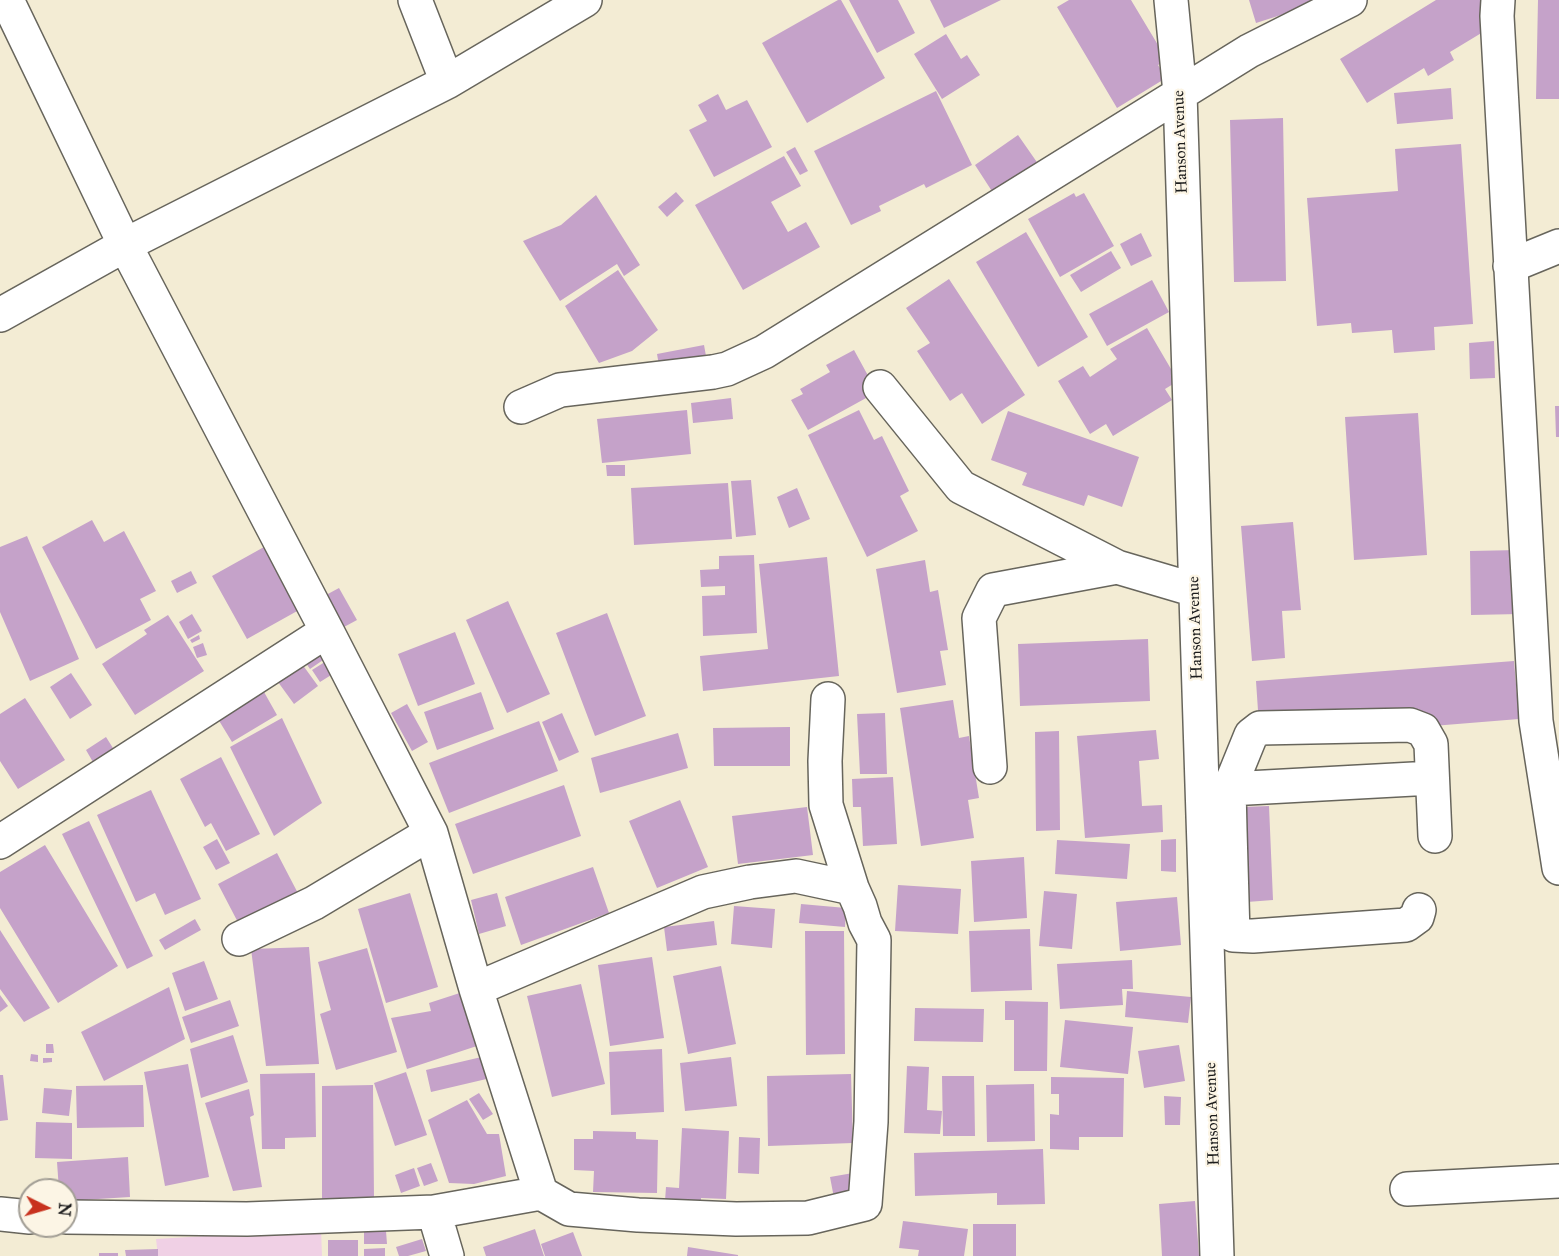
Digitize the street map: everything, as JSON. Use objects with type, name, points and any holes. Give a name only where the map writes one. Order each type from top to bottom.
[{"type":"street","points":[[7,0],[125,245],[431,833],[476,989],[541,1193]]},
{"type":"street","points":[[415,0],[447,82]]},
{"type":"street","points":[[0,315],[125,245],[447,82],[585,0]]},
{"type":"street","name":"Hanson Avenue","points":[[1171,0],[1180,93],[1195,590],[1217,833],[1217,1256]]},
{"type":"street","points":[[521,407],[560,390],[727,369],[764,352],[1249,51],[1350,0]]},
{"type":"street","points":[[1498,0],[1510,266],[1536,721],[1559,868]]},
{"type":"street","points":[[1510,266],[1559,246]]},
{"type":"street","points":[[880,387],[961,487],[1117,567],[1195,590]]},
{"type":"street","points":[[990,767],[979,618],[993,590],[1117,567]]},
{"type":"street","points":[[0,842],[327,631]]},
{"type":"street","points":[[78,1217],[248,1219],[434,1212],[541,1193],[569,1209],[648,1216],[736,1219],[808,1218],[865,1204],[871,1122],[874,940],[852,888],[826,805],[825,761],[828,699]]},
{"type":"street","points":[[1419,910],[1417,917],[1406,925],[1253,936],[1233,935],[1217,833],[1229,789],[1251,735],[1260,728],[1410,725],[1423,730],[1431,744],[1435,836]]},
{"type":"street","points":[[1229,789],[1432,778]]},
{"type":"street","points":[[239,939],[314,903],[431,833]]},
{"type":"street","points":[[476,989],[703,892],[750,882],[796,876],[852,888]]},
{"type":"street","points":[[1407,1189],[1559,1181]]},
{"type":"street","points":[[434,1212],[447,1256]]},
{"type":"street","points":[[0,1214],[18,1216]]},
{"type":"shaded area","points":[[321,1229],[322,1256],[158,1256],[156,1239]]},
{"type":"building","points":[[841,0],[885,78],[807,123],[762,43]]},
{"type":"building","points":[[849,0],[898,0],[915,33],[877,53]]},
{"type":"building","points":[[930,0],[1001,0],[944,28]]},
{"type":"building","points":[[1069,0],[1131,0],[1167,60],[1158,65],[1166,78],[1117,108],[1057,7]]},
{"type":"building","points":[[1249,0],[1328,0],[1256,23]]},
{"type":"building","points":[[1436,0],[1485,0],[1488,29],[1450,52],[1454,60],[1428,76],[1424,68],[1367,103],[1340,59]]},
{"type":"building","points":[[1538,0],[1559,0],[1559,99],[1536,99]]},
{"type":"building","points":[[946,34],[961,59],[967,55],[980,75],[942,99],[914,54]]},
{"type":"building","points":[[1451,88],[1453,119],[1397,124],[1394,93]]},
{"type":"building","points":[[936,91],[972,165],[926,188],[924,184],[879,206],[881,211],[851,225],[814,151]]},
{"type":"building","points":[[718,94],[726,110],[747,100],[772,147],[714,177],[689,130],[707,121],[698,105]]},
{"type":"building","points":[[1283,118],[1286,281],[1234,282],[1230,120]]},
{"type":"building","points":[[1018,135],[1041,168],[997,199],[975,165]]},
{"type":"building","points":[[1461,144],[1473,324],[1434,327],[1435,350],[1394,353],[1392,330],[1352,333],[1351,323],[1317,326],[1307,198],[1398,191],[1395,149]]},
{"type":"building","points":[[795,147],[808,171],[800,175],[786,152]]},
{"type":"building","points":[[784,156],[801,186],[771,202],[788,232],[806,222],[820,247],[743,290],[695,205]]},
{"type":"building","points":[[676,192],[684,201],[667,217],[658,207]]},
{"type":"building","points":[[1074,193],[1076,197],[1084,193],[1114,246],[1060,277],[1028,219]]},
{"type":"building","points":[[596,195],[640,265],[624,276],[617,264],[560,301],[523,241],[561,225]]},
{"type":"building","points":[[1026,232],[1088,337],[1038,367],[976,262]]},
{"type":"building","points":[[1141,233],[1152,256],[1131,266],[1120,244]]},
{"type":"building","points":[[1111,251],[1121,268],[1081,292],[1070,275]]},
{"type":"building","points":[[618,270],[658,330],[632,351],[599,363],[565,306]]},
{"type":"building","points":[[949,279],[1025,395],[982,424],[962,393],[950,401],[917,351],[930,343],[906,308]]},
{"type":"building","points":[[1152,280],[1169,312],[1107,346],[1089,314]]},
{"type":"building","points":[[1147,328],[1178,381],[1165,389],[1172,400],[1113,436],[1106,424],[1090,434],[1058,381],[1083,366],[1090,377],[1117,359],[1110,349]]},
{"type":"building","points":[[1494,341],[1495,378],[1470,379],[1469,343]]},
{"type":"building","points":[[704,345],[708,367],[661,377],[657,354]]},
{"type":"building","points":[[854,350],[877,392],[808,430],[791,400],[803,394],[800,389],[830,372],[826,365]]},
{"type":"building","points":[[731,398],[733,419],[693,423],[691,403]]},
{"type":"building","points":[[1555,406],[1559,406],[1559,437],[1556,437]]},
{"type":"building","points":[[687,410],[691,454],[602,463],[597,419]]},
{"type":"building","points":[[859,410],[874,440],[882,436],[909,491],[900,496],[918,531],[867,557],[808,435]]},
{"type":"building","points":[[1008,411],[1139,457],[1122,507],[1088,495],[1084,506],[1022,485],[1027,473],[991,460]]},
{"type":"building","points":[[1418,413],[1427,555],[1354,560],[1345,417]]},
{"type":"building","points":[[606,465],[625,465],[625,476],[607,476]]},
{"type":"building","points":[[751,480],[756,535],[736,537],[731,481]]},
{"type":"building","points":[[728,483],[732,539],[634,545],[631,488]]},
{"type":"building","points":[[797,488],[810,519],[789,528],[777,497]]},
{"type":"building","points":[[92,520],[104,542],[124,531],[156,591],[140,599],[151,620],[96,649],[42,547]]},
{"type":"building","points":[[1293,522],[1301,610],[1282,611],[1285,658],[1252,661],[1241,526]]},
{"type":"building","points":[[27,536],[79,659],[30,681],[0,612],[0,547]]},
{"type":"building","points":[[264,547],[299,610],[247,639],[212,576]]},
{"type":"building","points":[[1519,550],[1520,614],[1471,615],[1470,551]]},
{"type":"building","points":[[754,555],[757,633],[703,636],[702,596],[725,595],[725,586],[701,587],[700,570],[719,569],[719,556]]},
{"type":"building","points":[[827,557],[839,676],[703,691],[700,656],[768,649],[759,564]]},
{"type":"building","points":[[925,560],[930,592],[938,590],[948,650],[940,651],[946,685],[897,693],[876,569]]},
{"type":"building","points":[[191,571],[197,583],[177,593],[171,581]]},
{"type":"building","points":[[339,588],[357,620],[344,627],[326,595]]},
{"type":"building","points":[[508,601],[550,694],[507,713],[466,620]]},
{"type":"building","points":[[607,613],[646,716],[595,736],[556,633]]},
{"type":"building","points":[[192,614],[202,631],[188,639],[179,622]]},
{"type":"building","points":[[168,615],[204,671],[135,715],[102,664],[147,634],[144,630]]},
{"type":"building","points":[[455,632],[475,684],[418,706],[398,654]]},
{"type":"building","points":[[199,635],[200,639],[192,643],[190,640]]},
{"type":"building","points":[[1148,639],[1150,701],[1020,706],[1018,644]]},
{"type":"building","points":[[203,643],[207,655],[197,658],[193,647]]},
{"type":"building","points":[[319,648],[326,658],[310,669],[303,659]]},
{"type":"building","points":[[328,660],[336,672],[320,682],[312,670]]},
{"type":"building","points":[[1514,661],[1519,719],[1260,740],[1256,681]]},
{"type":"building","points":[[302,664],[318,686],[294,704],[278,682]]},
{"type":"building","points":[[71,673],[92,705],[70,719],[50,687]]},
{"type":"building","points":[[264,692],[277,715],[232,742],[218,719]]},
{"type":"building","points":[[481,692],[494,729],[437,750],[424,712]]},
{"type":"building","points":[[25,698],[65,760],[18,789],[0,761],[0,714]]},
{"type":"building","points":[[953,700],[959,738],[969,736],[979,798],[968,800],[974,838],[921,846],[900,708]]},
{"type":"building","points":[[407,704],[428,742],[412,751],[391,713]]},
{"type":"building","points":[[562,713],[579,752],[559,761],[542,722]]},
{"type":"building","points":[[885,713],[887,774],[860,774],[857,714]]},
{"type":"building","points":[[282,718],[322,803],[274,836],[230,747]]},
{"type":"building","points":[[539,721],[558,771],[449,813],[429,763]]},
{"type":"building","points":[[790,727],[790,766],[714,766],[713,728]]},
{"type":"building","points":[[1156,730],[1159,759],[1139,761],[1142,806],[1162,805],[1163,832],[1085,838],[1077,736]]},
{"type":"building","points":[[1059,731],[1060,830],[1036,831],[1035,732]]},
{"type":"building","points":[[678,733],[688,768],[600,793],[591,758]]},
{"type":"building","points":[[106,737],[118,756],[97,769],[86,750]]},
{"type":"building","points":[[221,757],[260,834],[226,851],[211,823],[205,827],[180,779]]},
{"type":"building","points":[[893,777],[897,844],[863,846],[861,807],[853,807],[852,779]]},
{"type":"building","points":[[564,785],[581,836],[473,874],[455,824]]},
{"type":"building","points":[[151,790],[201,899],[165,915],[155,893],[136,902],[97,815]]},
{"type":"building","points":[[680,800],[708,867],[657,888],[629,821]]},
{"type":"building","points":[[1269,806],[1273,900],[1247,902],[1242,807]]},
{"type":"building","points":[[807,807],[813,855],[738,864],[732,816]]},
{"type":"building","points":[[89,821],[153,956],[127,969],[62,834]]},
{"type":"building","points":[[217,839],[230,863],[216,870],[203,847]]},
{"type":"building","points":[[1176,839],[1176,872],[1161,871],[1161,840]]},
{"type":"building","points":[[1057,840],[1130,844],[1127,879],[1055,874]]},
{"type":"building","points":[[45,845],[118,966],[58,1003],[0,908],[0,872]]},
{"type":"building","points":[[277,853],[302,901],[243,932],[218,884]]},
{"type":"building","points":[[1024,857],[1027,918],[974,922],[971,861]]},
{"type":"building","points":[[593,867],[609,913],[521,945],[505,897]]},
{"type":"building","points":[[898,885],[961,889],[958,934],[895,931]]},
{"type":"building","points":[[1044,891],[1077,894],[1072,949],[1039,946]]},
{"type":"building","points":[[410,893],[438,987],[386,1003],[358,909]]},
{"type":"building","points":[[497,893],[506,926],[479,934],[471,900]]},
{"type":"building","points":[[1177,897],[1181,945],[1120,951],[1116,902]]},
{"type":"building","points":[[801,904],[846,908],[845,927],[799,923]]},
{"type":"building","points":[[734,906],[775,909],[772,948],[731,944]]},
{"type":"building","points":[[195,919],[201,930],[165,950],[159,940]]},
{"type":"building","points":[[714,921],[717,945],[667,951],[664,927]]},
{"type":"building","points":[[1030,929],[1032,990],[971,992],[969,931]]},
{"type":"building","points":[[0,930],[50,1008],[24,1022],[0,989]]},
{"type":"building","points":[[805,931],[844,931],[845,1054],[806,1055]]},
{"type":"building","points":[[309,947],[319,1064],[266,1066],[251,949]]},
{"type":"building","points":[[367,948],[397,1052],[336,1070],[320,1014],[331,1010],[318,962]]},
{"type":"building","points":[[652,957],[664,1038],[610,1046],[598,965]]},
{"type":"building","points":[[1132,960],[1133,989],[1122,989],[1123,1005],[1060,1009],[1057,964]]},
{"type":"building","points":[[204,961],[218,999],[185,1011],[172,973]]},
{"type":"building","points":[[721,966],[736,1044],[688,1054],[673,976]]},
{"type":"building","points":[[581,984],[605,1084],[552,1097],[527,996]]},
{"type":"building","points":[[169,987],[185,1039],[104,1081],[81,1032]]},
{"type":"building","points":[[469,990],[486,1043],[407,1069],[391,1018],[431,1011],[429,1003]]},
{"type":"building","points":[[1127,991],[1191,997],[1188,1023],[1125,1017]]},
{"type":"building","points":[[0,995],[8,1006],[0,1012]]},
{"type":"building","points":[[230,1000],[239,1026],[191,1043],[182,1017]]},
{"type":"building","points":[[1005,1001],[1048,1002],[1047,1071],[1014,1071],[1014,1020],[1005,1020]]},
{"type":"building","points":[[915,1008],[984,1009],[983,1042],[914,1041]]},
{"type":"building","points":[[1065,1020],[1133,1027],[1128,1074],[1060,1067]]},
{"type":"building","points":[[233,1035],[248,1082],[201,1098],[190,1049]]},
{"type":"building","points":[[46,1044],[53,1044],[54,1053],[46,1053]]},
{"type":"building","points":[[1179,1045],[1185,1081],[1144,1088],[1138,1051]]},
{"type":"building","points":[[662,1049],[664,1112],[611,1115],[609,1052]]},
{"type":"building","points":[[31,1054],[38,1055],[38,1062],[30,1061]]},
{"type":"building","points":[[490,1055],[495,1077],[431,1092],[426,1070]]},
{"type":"building","points":[[731,1057],[737,1106],[685,1111],[680,1063]]},
{"type":"building","points":[[43,1058],[52,1058],[52,1062],[43,1063]]},
{"type":"building","points":[[188,1064],[209,1177],[165,1186],[144,1072]]},
{"type":"building","points":[[907,1066],[929,1067],[927,1110],[942,1111],[940,1134],[904,1133]]},
{"type":"building","points":[[406,1072],[427,1135],[395,1146],[374,1083]]},
{"type":"building","points":[[315,1073],[316,1137],[285,1138],[285,1149],[262,1149],[260,1074]]},
{"type":"building","points":[[851,1074],[853,1143],[768,1146],[767,1076]]},
{"type":"building","points":[[0,1075],[3,1075],[8,1120],[0,1121]]},
{"type":"building","points":[[942,1076],[974,1076],[975,1136],[943,1136]]},
{"type":"building","points":[[1051,1077],[1124,1078],[1123,1137],[1079,1137],[1079,1150],[1050,1149],[1050,1114],[1059,1115],[1059,1094],[1051,1094]]},
{"type":"building","points":[[1034,1084],[1035,1141],[987,1142],[986,1085]]},
{"type":"building","points":[[143,1085],[144,1127],[77,1128],[76,1086]]},
{"type":"building","points":[[373,1085],[374,1199],[322,1200],[322,1086]]},
{"type":"building","points":[[44,1088],[72,1090],[69,1116],[42,1113]]},
{"type":"building","points":[[249,1089],[254,1115],[250,1117],[262,1187],[233,1191],[205,1103]]},
{"type":"building","points":[[479,1093],[493,1114],[483,1120],[469,1099]]},
{"type":"building","points":[[1164,1096],[1181,1097],[1180,1125],[1165,1125]]},
{"type":"building","points":[[467,1100],[487,1134],[499,1134],[506,1176],[474,1184],[449,1183],[428,1120]]},
{"type":"building","points":[[36,1122],[72,1123],[72,1159],[35,1158]]},
{"type":"building","points":[[682,1128],[729,1131],[726,1199],[701,1198],[701,1203],[665,1201],[666,1187],[679,1188]]},
{"type":"building","points":[[593,1131],[636,1132],[636,1139],[658,1140],[657,1193],[593,1192],[594,1171],[574,1170],[574,1139],[593,1139]]},
{"type":"building","points":[[739,1137],[760,1138],[759,1174],[738,1173]]},
{"type":"building","points":[[1043,1149],[1045,1204],[997,1205],[997,1193],[915,1196],[914,1153]]},
{"type":"building","points":[[128,1157],[130,1197],[78,1200],[78,1178],[58,1178],[57,1162]]},
{"type":"building","points":[[431,1163],[438,1181],[424,1186],[417,1168]]},
{"type":"building","points":[[414,1168],[420,1186],[401,1193],[395,1175]]},
{"type":"building","points":[[853,1173],[858,1193],[834,1198],[830,1177]]},
{"type":"building","points":[[1195,1201],[1199,1256],[1162,1256],[1159,1204]]},
{"type":"building","points":[[903,1221],[968,1229],[964,1256],[918,1256],[919,1250],[899,1248]]},
{"type":"building","points":[[973,1224],[1016,1224],[1016,1256],[973,1256]]},
{"type":"building","points":[[535,1229],[544,1256],[486,1256],[483,1247]]},
{"type":"building","points":[[364,1231],[386,1231],[387,1244],[364,1244]]},
{"type":"building","points":[[573,1232],[582,1256],[545,1256],[541,1244]]},
{"type":"building","points":[[422,1239],[426,1251],[399,1256],[396,1247]]},
{"type":"building","points":[[328,1240],[358,1240],[358,1256],[328,1256]]},
{"type":"building","points":[[688,1247],[738,1255],[738,1256],[687,1256]]},
{"type":"building","points":[[385,1248],[385,1256],[364,1256],[364,1249]]},
{"type":"building","points":[[158,1249],[158,1256],[126,1256],[125,1250]]},
{"type":"building","points":[[99,1253],[118,1253],[118,1256],[99,1256]]}]
